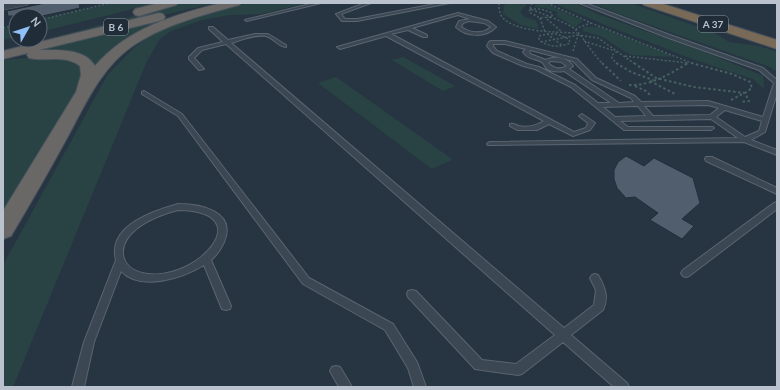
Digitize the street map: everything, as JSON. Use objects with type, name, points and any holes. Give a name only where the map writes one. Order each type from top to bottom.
[{"type":"highway","name":"B 6","points":[[48,37],[172,3]]},
{"type":"highway","name":"B 6","points":[[3,55],[135,23],[229,3]]},
{"type":"highway","points":[[3,230],[84,93],[104,65],[115,53],[138,38],[177,19],[235,3]]},
{"type":"highway","name":"A 37","points":[[648,3],[777,45]]},
{"type":"highway","name":"A 37","points":[[666,3],[777,39]]},
{"type":"highway","points":[[48,34],[89,26]]},
{"type":"highway","points":[[3,59],[58,54],[79,59],[86,63],[89,70],[84,93]]},
{"type":"street","points":[[3,7],[25,3]]},
{"type":"lane","points":[[247,20],[319,3]]},
{"type":"lane","points":[[369,3],[338,14],[344,20],[357,20],[447,3]]},
{"type":"lane","points":[[490,144],[745,140],[762,132],[777,83],[761,69],[581,3]]},
{"type":"lane","points":[[285,11],[293,16]]},
{"type":"lane","points":[[340,47],[443,18],[458,14],[492,25],[493,29],[486,33],[474,33],[460,29],[443,18]]},
{"type":"lane","points":[[460,29],[458,27],[460,22],[480,20]]},
{"type":"lane","points":[[211,28],[623,387]]},
{"type":"lane","points":[[408,28],[425,36]]},
{"type":"lane","points":[[387,34],[586,142]]},
{"type":"lane","points":[[201,69],[191,58],[200,49],[255,35],[268,35],[284,46]]},
{"type":"lane","points":[[618,105],[569,64],[558,57],[529,48],[497,41],[492,43],[490,46],[495,52],[544,72],[573,86],[599,105],[626,129],[711,128]]},
{"type":"lane","points":[[529,48],[526,52],[528,55],[546,62],[546,65],[550,68]]},
{"type":"lane","points":[[546,62],[558,57]]},
{"type":"lane","points":[[544,72],[550,68],[569,64],[582,66],[594,78],[627,94],[639,104],[651,118]]},
{"type":"lane","points":[[144,93],[180,115],[306,281],[389,327],[413,366],[420,387]]},
{"type":"lane","points":[[599,105],[708,103],[766,120]]},
{"type":"lane","points":[[712,117],[723,108]]},
{"type":"lane","points":[[573,134],[588,129],[592,123],[582,116]]},
{"type":"lane","points":[[613,119],[712,117],[745,140],[777,153]]},
{"type":"lane","points":[[512,125],[517,128],[537,128],[549,122]]},
{"type":"lane","points":[[709,159],[777,191]]},
{"type":"lane","points":[[686,273],[777,205]]},
{"type":"lane","points":[[78,387],[89,342],[120,261],[119,250],[124,238],[134,227],[147,217],[178,207],[194,207],[207,210],[216,216],[222,225],[222,236],[216,248],[206,259],[173,276],[155,278],[139,276],[126,270],[120,261]]},
{"type":"lane","points":[[206,259],[226,306]]},
{"type":"lane","points":[[412,294],[479,365],[518,370],[599,307],[601,290],[594,278]]},
{"type":"lane","points":[[336,371],[346,387]]},
{"type":"path","points":[[48,18],[110,3]]},
{"type":"path","points":[[500,3],[500,14],[504,20],[524,28],[545,32],[578,34],[598,38],[656,78],[682,85],[745,93]]},
{"type":"path","points":[[532,3],[528,12],[540,18],[552,17]]},
{"type":"path","points":[[547,3],[591,23],[677,56],[688,63]]},
{"type":"path","points":[[530,8],[552,17],[576,30],[596,57],[623,82]]},
{"type":"path","points":[[530,8],[541,9],[552,13],[552,17]]},
{"type":"path","points":[[540,18],[545,32]]},
{"type":"path","points":[[547,18],[562,32]]},
{"type":"path","points":[[576,30],[591,23]]},
{"type":"path","points":[[547,34],[564,46]]},
{"type":"path","points":[[547,34],[558,34],[567,38],[570,42],[568,45],[564,46],[549,46],[541,42],[538,38],[547,34]]},
{"type":"path","points":[[541,42],[567,38],[578,34]]},
{"type":"path","points":[[569,64],[578,34]]},
{"type":"path","points":[[583,41],[618,52]]},
{"type":"path","points":[[618,52],[612,55],[612,59],[618,65],[653,80]]},
{"type":"path","points":[[625,56],[688,63],[742,77],[750,82],[752,88],[729,101],[742,103],[749,100],[745,93]]},
{"type":"path","points":[[627,84],[634,86],[653,80],[673,72],[688,63]]},
{"type":"green space","points":[[113,3],[157,3],[48,30],[48,18]]},
{"type":"green space","points":[[182,3],[216,3],[48,41],[48,39]]},
{"type":"green space","points":[[248,3],[307,3],[260,14],[230,15],[202,20],[171,31],[160,39],[147,61],[13,387],[3,387],[3,265],[108,74],[135,47],[156,31],[196,16]]},
{"type":"green space","points":[[437,3],[457,3],[381,18],[376,15]]},
{"type":"green space","points":[[506,3],[528,3],[520,12],[525,17],[535,20],[538,25],[538,29],[521,25],[503,14]]},
{"type":"green space","points":[[536,3],[544,3],[583,21],[575,27],[557,16],[557,12],[534,7]]},
{"type":"green space","points":[[553,3],[575,3],[600,15],[707,53],[763,76],[764,89],[753,79],[695,60]]},
{"type":"green space","points":[[592,3],[630,3],[713,32],[729,42],[760,46],[777,52],[777,72],[770,67],[619,14]]},
{"type":"green space","points":[[189,13],[168,20],[95,68],[42,51],[17,54],[48,48],[48,47]]},
{"type":"green space","points":[[583,27],[599,27],[675,57],[632,55],[603,37],[583,31]]},
{"type":"green space","points":[[8,28],[8,39],[3,40],[3,29]]},
{"type":"green space","points":[[46,56],[63,58],[78,65],[82,74],[77,90],[3,212],[3,60]]},
{"type":"green space","points":[[403,57],[455,86],[443,91],[392,60]]},
{"type":"green space","points":[[336,77],[452,160],[432,169],[318,83]]},
{"type":"building","points":[[45,3],[79,3],[80,8],[48,15],[48,8],[21,8]]},
{"type":"building","points":[[626,156],[644,166],[654,158],[693,178],[700,203],[682,219],[694,226],[682,239],[650,220],[658,213],[635,197],[626,198],[617,188],[614,179],[614,170],[618,162]]}]
